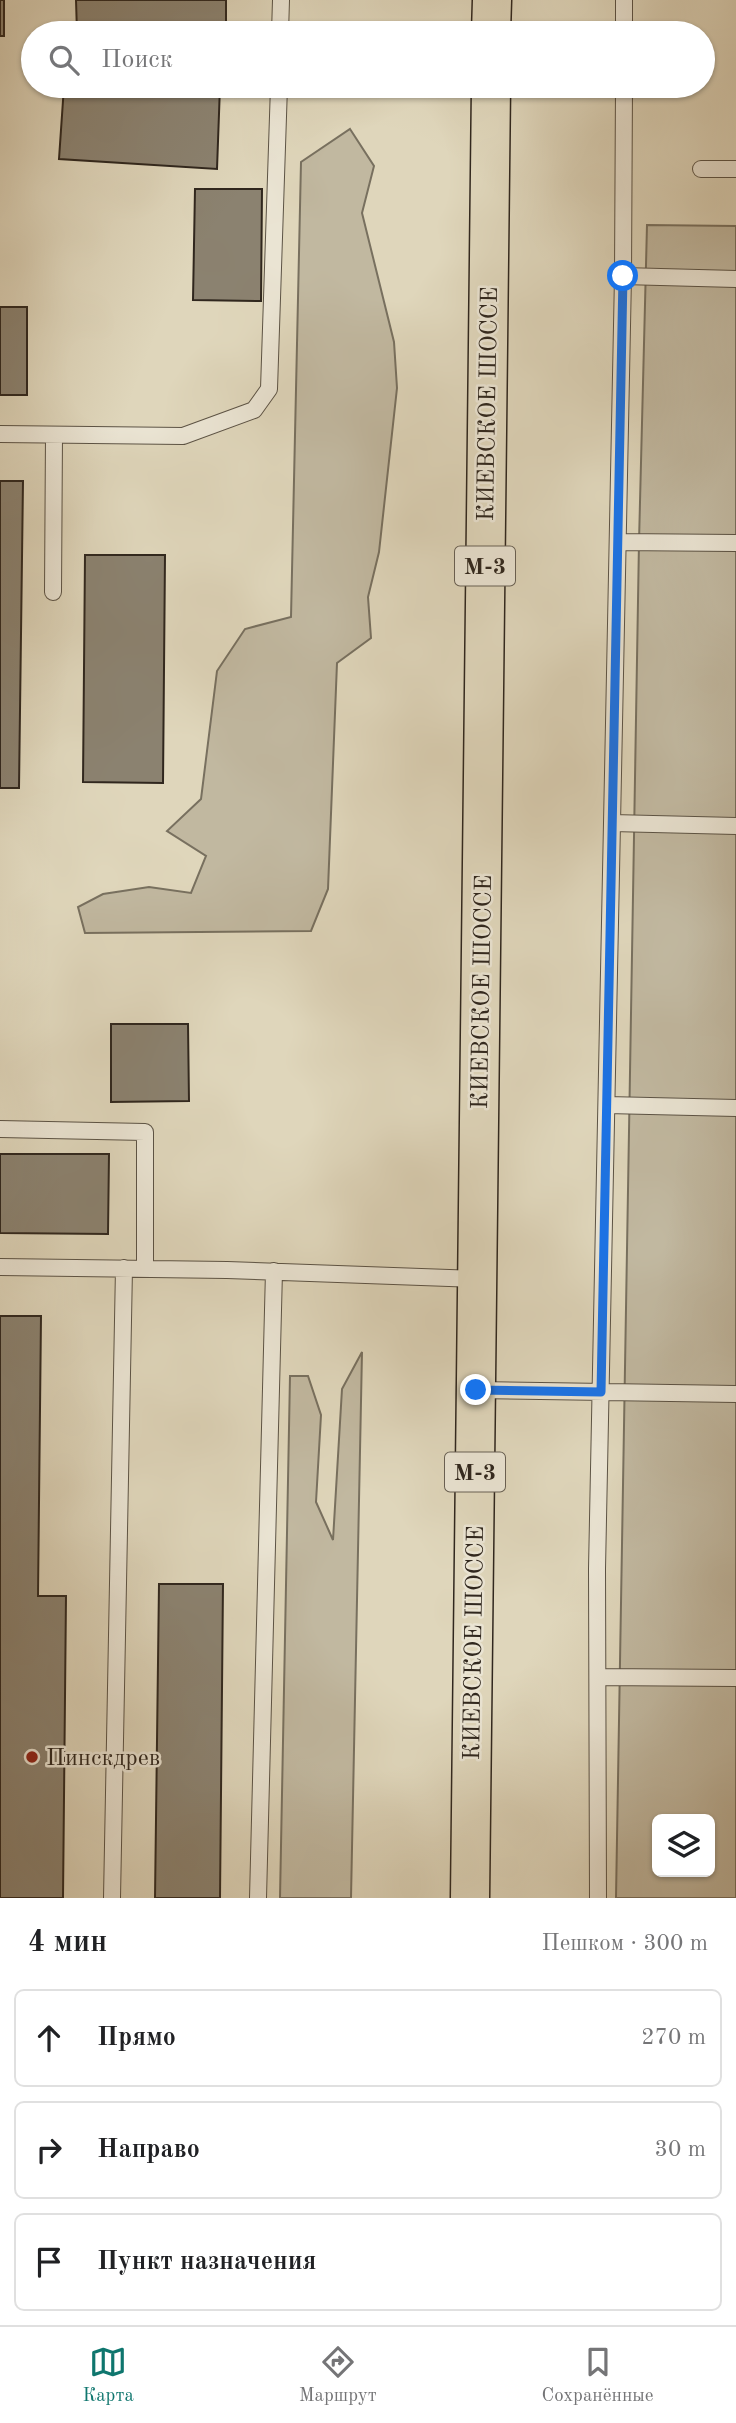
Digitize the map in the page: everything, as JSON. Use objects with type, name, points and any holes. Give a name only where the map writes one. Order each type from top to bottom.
[{"type":"highway","points":[[491,21],[492,0]]},
{"type":"highway","name":"КИЕВСКОЕ ШОССЕ","points":[[470,1898],[491,98]]},
{"type":"lane","points":[[280,21],[281,0]]},
{"type":"lane","points":[[624,0],[624,21]]},
{"type":"lane","points":[[0,434],[183,436],[254,410],[269,389],[279,98]]},
{"type":"lane","points":[[598,1898],[601,1392],[623,276],[624,98]]},
{"type":"lane","points":[[701,169],[736,169]]},
{"type":"lane","points":[[623,276],[736,279]]},
{"type":"lane","points":[[53,592],[54,435]]},
{"type":"lane","points":[[618,542],[736,544]]},
{"type":"lane","points":[[612,823],[736,826]]},
{"type":"lane","points":[[607,1105],[736,1108]]},
{"type":"lane","points":[[0,1129],[145,1132],[145,1269]]},
{"type":"lane","points":[[0,1267],[274,1271],[477,1279]]},
{"type":"lane","points":[[112,1898],[124,1268]]},
{"type":"lane","points":[[258,1898],[274,1271]]},
{"type":"lane","points":[[476,1390],[736,1394]]},
{"type":"lane","points":[[598,1677],[736,1678]]},
{"type":"shaded area","points":[[350,129],[374,166],[362,213],[394,342],[397,388],[379,552],[368,597],[371,638],[337,663],[328,889],[311,931],[85,933],[78,907],[103,894],[149,887],[191,893],[206,856],[167,831],[201,799],[217,671],[245,629],[291,617],[301,162]]},
{"type":"shaded area","points":[[647,225],[736,226],[736,1898],[616,1898],[639,542]]},
{"type":"shaded area","points":[[362,1352],[351,1898],[280,1898],[290,1376],[308,1376],[321,1415],[316,1502],[333,1540],[342,1389]]},
{"type":"building","points":[[0,0],[4,0],[4,36],[0,36]]},
{"type":"building","points":[[76,0],[226,0],[226,21],[77,21]]},
{"type":"building","points":[[63,98],[220,98],[217,169],[59,159]]},
{"type":"building","points":[[195,189],[262,189],[261,301],[193,300]]},
{"type":"building","points":[[0,307],[27,307],[27,395],[0,395]]},
{"type":"building","points":[[0,481],[23,481],[19,788],[0,788]]},
{"type":"building","points":[[85,555],[165,555],[163,783],[83,782]]},
{"type":"building","points":[[111,1024],[188,1024],[189,1101],[111,1102]]},
{"type":"building","points":[[0,1154],[109,1154],[108,1234],[0,1233]]},
{"type":"building","points":[[0,1316],[41,1316],[38,1596],[66,1596],[63,1898],[0,1898]]},
{"type":"building","points":[[159,1584],[223,1584],[220,1898],[155,1898]]},
{"type":"place","name":"Пинскдрев","points":[[32,1757]]},
{"type":"route","points":[[476,1390],[601,1392],[623,276]]}]
